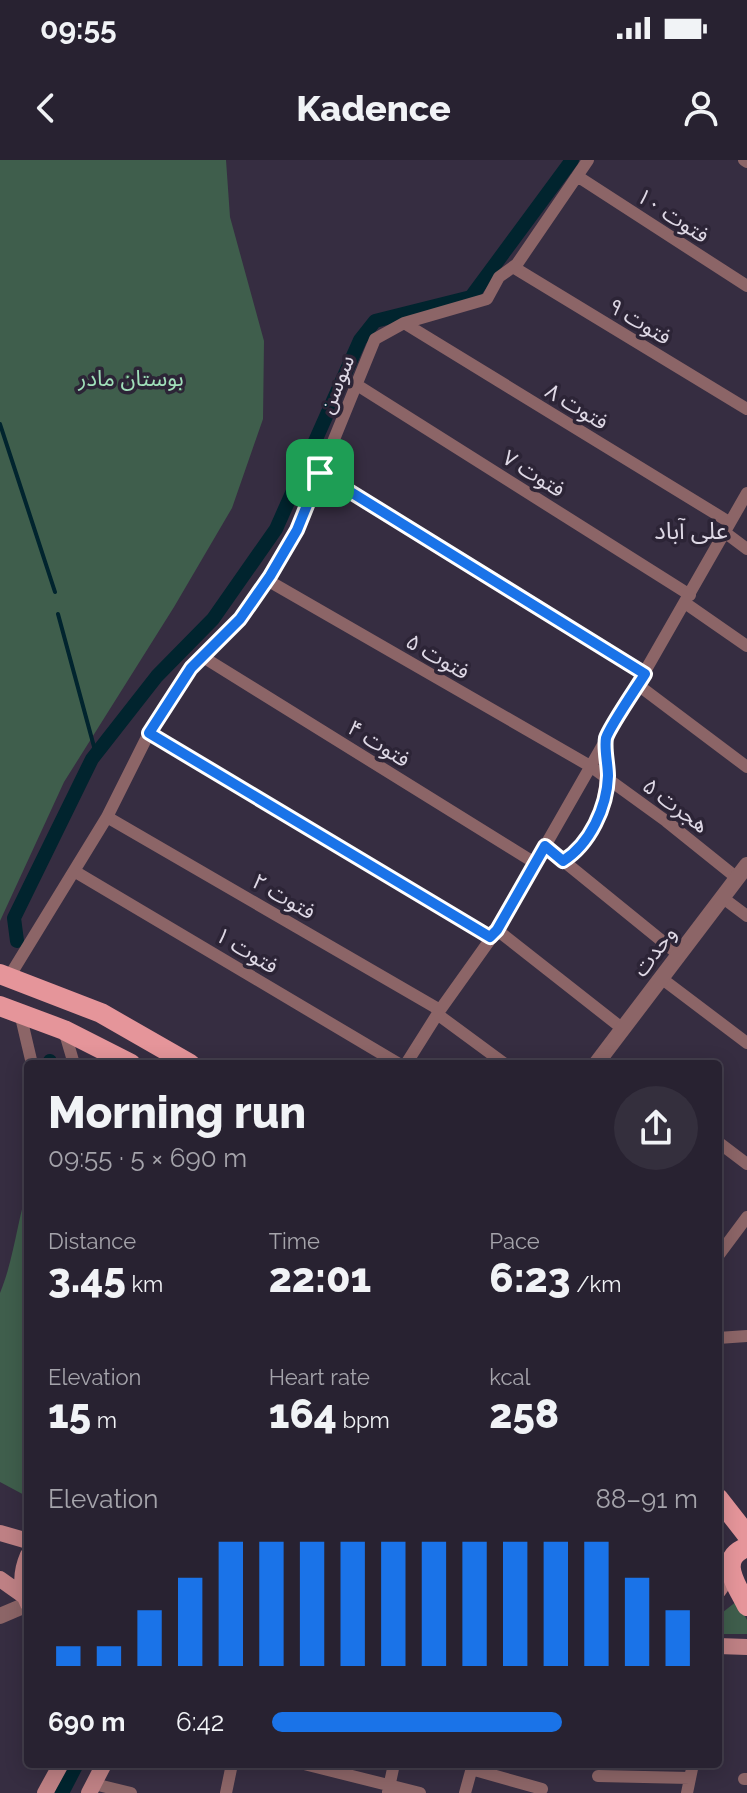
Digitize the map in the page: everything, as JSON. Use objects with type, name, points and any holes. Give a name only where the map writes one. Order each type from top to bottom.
[{"type":"main road","points":[[4,976],[101,1013],[183,1060]]},
{"type":"main road","points":[[0,1006],[64,1030],[123,1060]]},
{"type":"main road","points":[[722,1503],[747,1535]]},
{"type":"main road","points":[[0,1533],[24,1540]]},
{"type":"main road","points":[[747,1547],[726,1561],[747,1606]]},
{"type":"main road","points":[[24,1568],[21,1578],[24,1590]]},
{"type":"main road","points":[[0,1579],[24,1599]]},
{"type":"main road","points":[[722,1646],[747,1647]]},
{"type":"main road","points":[[45,1793],[59,1768]]},
{"type":"main road","points":[[91,1788],[102,1768]]},
{"type":"street","name":"سوسن","points":[[4,976],[107,817],[149,733],[191,668],[240,619],[297,530],[375,339],[404,323],[487,299],[499,277],[513,267],[588,160]]},
{"type":"street","name":"فتوت ۱۰","points":[[577,176],[747,286]]},
{"type":"street","name":"فتوت ۹","points":[[513,267],[747,409]]},
{"type":"street","name":"فتوت ۸","points":[[404,323],[726,527],[747,549]]},
{"type":"street","name":"فتوت ۷","points":[[357,385],[688,599],[747,646]]},
{"type":"street","points":[[320,473],[641,679],[747,767]]},
{"type":"street","points":[[408,1060],[493,933],[535,863],[747,493]]},
{"type":"street","name":"فتوت ۵","points":[[267,580],[590,766]]},
{"type":"street","name":"فتوت ۴","points":[[203,657],[535,863]]},
{"type":"street","points":[[149,733],[493,933],[623,1029]]},
{"type":"street","points":[[563,861],[585,841],[599,817],[608,779],[606,738]]},
{"type":"street","name":"هجرت ۵","points":[[590,766],[742,872]]},
{"type":"street","name":"فتوت ۲","points":[[107,817],[438,1012],[500,1060]]},
{"type":"street","points":[[545,846],[678,954]]},
{"type":"street","name":"فتوت ۱","points":[[74,871],[392,1060]]},
{"type":"street","name":"وحدت","points":[[605,1060],[623,1029],[742,872]]},
{"type":"street","points":[[723,898],[747,916]]},
{"type":"street","points":[[661,978],[747,1043]]},
{"type":"street","points":[[20,1013],[31,1060]]},
{"type":"street","points":[[64,1030],[73,1060]]},
{"type":"street","points":[[722,1145],[747,1164]]},
{"type":"street","points":[[722,1251],[747,1217]]},
{"type":"street","points":[[722,1338],[747,1336]]},
{"type":"street","points":[[0,1616],[24,1604]]},
{"type":"street","points":[[226,1793],[231,1768]]},
{"type":"street","points":[[317,1768],[389,1790],[420,1793]]},
{"type":"street","points":[[389,1790],[393,1768]]},
{"type":"street","points":[[465,1793],[471,1768]]},
{"type":"street","points":[[478,1768],[542,1789]]},
{"type":"street","points":[[687,1793],[692,1768]]},
{"type":"street","points":[[598,1776],[690,1778]]},
{"type":"street","points":[[91,1788],[131,1793]]},
{"type":"green space","name":"بوستان مادر","points":[[0,160],[226,160],[230,217],[264,341],[263,419],[232,508],[64,782],[0,921]]},
{"type":"green space","points":[[24,1202],[24,1495],[0,1482],[0,1293]]},
{"type":"green space","points":[[737,1601],[747,1620],[747,1634],[722,1634],[722,1613]]},
{"type":"waterway","points":[[17,941],[14,918],[92,759],[157,676],[213,619],[276,529],[360,340],[375,321],[471,297],[572,160]]},
{"type":"waterway","points":[[0,424],[55,592]]},
{"type":"waterway","points":[[58,614],[96,754]]},
{"type":"waterway","points":[[62,1793],[75,1768]]},
{"type":"district","name":"علی آباد","points":[[691,530]]},
{"type":"route","points":[[320,473],[645,674],[606,738],[608,779],[605,794],[599,817],[585,841],[563,861],[545,846],[490,937],[149,733],[191,668],[240,619],[270,576],[297,530],[320,473]]}]
